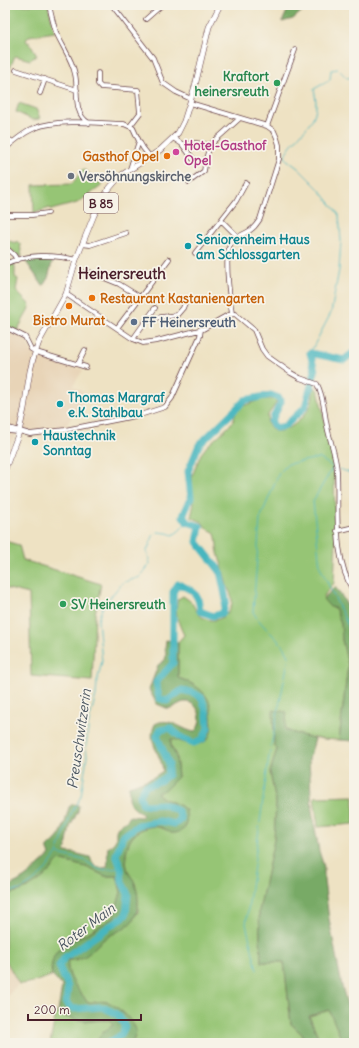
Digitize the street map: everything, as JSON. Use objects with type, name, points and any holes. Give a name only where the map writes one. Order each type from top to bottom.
[{"type":"main road","name":"B 85","points":[[5,469],[19,432],[30,370],[36,352],[66,294],[76,260],[94,215],[108,190],[120,176],[150,157],[173,138],[181,128],[190,101],[206,34],[220,5]]},
{"type":"street","points":[[49,5],[57,33],[75,72],[77,90],[76,101],[79,110],[84,119],[89,123]]},
{"type":"street","points":[[112,5],[153,58],[163,83],[190,101],[267,126],[274,132],[277,138],[279,145],[279,159],[260,219],[254,228],[232,242],[228,253],[228,287],[232,314]]},
{"type":"street","points":[[146,19],[162,5]]},
{"type":"street","points":[[267,126],[295,50]]},
{"type":"street","points":[[16,70],[77,90]]},
{"type":"street","points":[[98,73],[98,84],[101,87],[139,91],[140,112],[130,126]]},
{"type":"street","points":[[40,93],[45,79]]},
{"type":"street","points":[[189,182],[204,171],[210,145],[239,118]]},
{"type":"street","points":[[5,148],[28,131],[46,124],[124,124],[130,126],[135,131],[143,148],[150,157]]},
{"type":"street","points":[[5,137],[13,142]]},
{"type":"street","points":[[173,138],[182,144],[193,159]]},
{"type":"street","points":[[130,169],[139,141]]},
{"type":"street","points":[[182,144],[196,143],[210,145]]},
{"type":"street","points":[[195,253],[241,193],[246,183]]},
{"type":"street","points":[[5,215],[32,215],[48,213]]},
{"type":"street","points":[[221,220],[238,237]]},
{"type":"street","points":[[82,244],[90,245],[126,233]]},
{"type":"street","points":[[5,247],[14,254],[17,260]]},
{"type":"street","points":[[5,264],[17,260],[46,256],[76,260]]},
{"type":"street","points":[[117,328],[169,259]]},
{"type":"street","points":[[87,271],[119,284],[140,297]]},
{"type":"street","points":[[66,294],[133,339],[141,342],[153,342],[201,329],[232,314],[237,315],[254,330],[262,349],[267,356],[291,373],[317,384],[320,391],[336,464],[337,531],[346,577],[354,592]]},
{"type":"street","points":[[147,319],[177,315],[186,303]]},
{"type":"street","points":[[133,339],[155,308]]},
{"type":"street","points":[[5,327],[25,337],[31,349],[36,352],[86,367]]},
{"type":"street","points":[[5,428],[14,432],[30,434],[65,430],[140,415],[165,406],[172,398],[180,382],[200,336],[201,329]]},
{"type":"street","points":[[78,364],[85,350]]},
{"type":"street","points":[[337,531],[354,528]]},
{"type":"shaded area","points":[[8,332],[24,338],[32,352],[83,370],[73,386],[88,395],[63,429],[16,433],[5,461],[5,346]]},
{"type":"shaded area","points":[[5,959],[17,979],[18,984],[5,999]]},
{"type":"green space","points":[[5,5],[48,5],[55,32],[29,36],[26,40],[28,43],[29,42],[37,56],[30,60],[15,56],[10,68],[7,69],[5,76],[5,19],[9,11],[5,11]]},
{"type":"green space","points":[[290,5],[316,5],[313,8],[301,12],[293,19],[282,22]]},
{"type":"green space","points":[[19,103],[36,109],[40,118],[33,120],[16,112]]},
{"type":"green space","points":[[83,169],[103,185],[77,203],[51,210],[50,208],[34,213],[33,185],[72,184]]},
{"type":"green space","points":[[5,217],[7,232],[5,237]]},
{"type":"green space","points":[[5,237],[9,241],[16,243],[17,241],[20,244],[22,257],[18,256],[5,244]]},
{"type":"green space","points":[[24,259],[53,259],[48,278],[43,286]]},
{"type":"green space","points":[[13,261],[15,267],[15,277],[18,279],[16,291],[30,305],[17,331],[5,325],[5,265]]},
{"type":"green space","points":[[314,386],[319,394],[334,462],[336,540],[334,583],[323,597],[335,608],[341,623],[342,640],[348,665],[339,740],[305,736],[285,729],[277,749],[270,772],[276,803],[274,840],[259,911],[261,962],[284,962],[291,1024],[302,1034],[305,1043],[131,1043],[134,1039],[135,1027],[126,1015],[114,1005],[88,1002],[77,988],[71,977],[68,960],[77,960],[108,936],[125,927],[138,912],[138,896],[136,887],[129,873],[126,859],[126,853],[130,841],[133,836],[147,827],[158,827],[172,833],[186,810],[156,793],[178,777],[176,756],[171,746],[171,738],[180,741],[212,725],[207,701],[203,695],[193,685],[178,678],[178,642],[184,635],[177,617],[176,608],[178,599],[183,596],[191,602],[202,617],[209,620],[223,617],[230,610],[232,605],[214,532],[206,528],[202,522],[191,517],[194,504],[192,497],[192,476],[201,454],[207,446],[233,421],[236,412],[240,407],[262,399],[274,399],[277,402],[268,415],[267,423],[274,431],[285,430],[299,421],[309,408],[313,397]]},
{"type":"green space","name":"SV Heinersreuth","points":[[5,541],[19,545],[23,560],[101,584],[95,614],[92,681],[31,676],[29,594],[5,588]]},
{"type":"green space","points":[[335,587],[354,618],[354,741],[339,740],[348,665],[342,640],[341,623],[335,608],[330,607],[323,599]]},
{"type":"green space","points":[[166,640],[178,642],[178,678],[197,687],[208,699],[211,709],[211,732],[207,740],[198,744],[188,744],[171,739],[171,746],[176,756],[178,777],[165,790],[157,793],[162,798],[183,808],[186,812],[187,818],[185,828],[179,832],[171,833],[164,828],[151,826],[140,830],[130,840],[126,853],[126,862],[129,872],[136,885],[138,896],[137,911],[133,920],[127,926],[103,940],[85,956],[68,960],[71,977],[77,988],[88,1002],[103,1001],[111,1003],[125,1014],[133,1023],[136,1031],[134,1039],[131,1043],[96,1043],[100,1035],[113,1025],[111,1020],[79,1020],[70,1018],[58,1012],[62,986],[52,976],[53,959],[56,953],[66,944],[114,917],[121,892],[117,876],[105,876],[86,867],[59,860],[45,876],[35,884],[23,890],[11,894],[5,894],[5,887],[24,878],[50,855],[47,847],[60,835],[71,805],[75,804],[79,806],[70,827],[65,852],[90,857],[94,864],[101,868],[107,867],[108,847],[115,842],[116,830],[119,825],[130,816],[141,817],[143,815],[133,808],[130,803],[129,786],[152,778],[163,771],[153,742],[152,736],[155,724],[165,721],[170,722],[194,732],[200,720],[198,710],[192,704],[184,702],[172,708],[166,708],[157,704],[149,690],[158,665],[165,660]]},
{"type":"green space","points":[[273,710],[287,712],[285,729],[315,739],[309,759],[312,811],[319,851],[324,867],[324,881],[329,919],[342,986],[354,1031],[354,1043],[343,1043],[329,1010],[309,1016],[321,1043],[305,1043],[302,1034],[291,1024],[284,962],[261,962],[259,911],[274,840],[276,803],[270,772],[277,749],[274,746]]},
{"type":"green space","points":[[354,796],[354,824],[318,827],[314,797]]},
{"type":"green space","points":[[59,860],[86,867],[105,876],[117,876],[121,892],[114,917],[89,932],[68,942],[57,951],[51,969],[52,976],[19,984],[5,959],[5,894],[21,891],[35,883],[42,878]]},
{"type":"green space","points":[[330,1010],[343,1043],[321,1043],[309,1016]]},
{"type":"green space","points":[[56,1012],[65,1017],[90,1021],[111,1020],[113,1025],[100,1035],[96,1043],[50,1043]]},
{"type":"waterway","points":[[310,353],[331,313],[339,270],[341,241],[339,215],[319,189],[299,169],[286,159],[285,155],[312,119],[316,105],[314,89],[330,80],[331,70],[338,69],[347,78],[354,77]]},
{"type":"waterway","name":"Roter Main","points":[[109,1043],[121,1035],[125,1027],[119,1016],[102,1007],[74,1009],[66,1004],[68,987],[59,966],[64,958],[126,915],[128,894],[122,882],[121,868],[116,855],[123,836],[138,825],[160,821],[175,824],[181,819],[178,811],[163,804],[143,805],[140,795],[145,786],[160,781],[168,775],[169,764],[157,736],[160,730],[170,728],[182,738],[194,743],[203,739],[208,728],[207,714],[202,698],[194,693],[182,690],[167,701],[159,698],[156,682],[173,663],[173,592],[178,584],[188,588],[197,596],[200,611],[213,616],[223,613],[226,600],[220,571],[197,542],[200,526],[187,522],[183,516],[191,498],[188,471],[199,445],[245,400],[271,395],[279,398],[281,402],[271,422],[276,428],[285,426],[305,407],[315,371],[310,353],[344,360],[354,352]]},
{"type":"waterway","points":[[257,970],[246,924],[269,756],[289,656],[286,650],[253,612],[260,519],[279,473],[288,464],[319,458],[333,467],[313,501],[320,567],[345,619],[354,644]]},
{"type":"waterway","points":[[339,469],[354,474]]},
{"type":"waterway","name":"Preuschwitzerin","points":[[158,532],[173,535],[187,522]]},
{"type":"waterway","name":"Preuschwitzerin","points":[[5,892],[20,890],[31,883],[43,873],[57,854],[71,814],[81,796],[87,756],[86,746],[89,721],[96,695],[97,682],[102,661],[98,620],[103,606],[122,583],[140,577],[150,564],[147,551],[154,534]]},
{"type":"waterway","points":[[58,854],[84,860],[100,870],[121,868]]},
{"type":"place","name":"Kraftort heinersreuth","points":[[277,83]]},
{"type":"place","name":"Hotel-Gasthof Opel","points":[[176,152]]},
{"type":"place","name":"Gasthof Opel","points":[[167,156]]},
{"type":"place","name":"Versöhnungskirche","points":[[71,176]]},
{"type":"place","name":"Seniorenheim Haus am Schlossgarten","points":[[188,246]]},
{"type":"place","name":"Restaurant Kastaniengarten","points":[[92,298]]},
{"type":"place","name":"Bistro Murat","points":[[69,306]]},
{"type":"place","name":"FF Heinersreuth","points":[[134,322]]},
{"type":"place","name":"Thomas Margraf e.K. Stahlbau","points":[[60,404]]},
{"type":"place","name":"Haustechnik Sonntag","points":[[35,442]]},
{"type":"place","name":"SV Heinersreuth","points":[[63,604]]},
{"type":"district","name":"Heinersreuth","points":[[122,273]]}]
